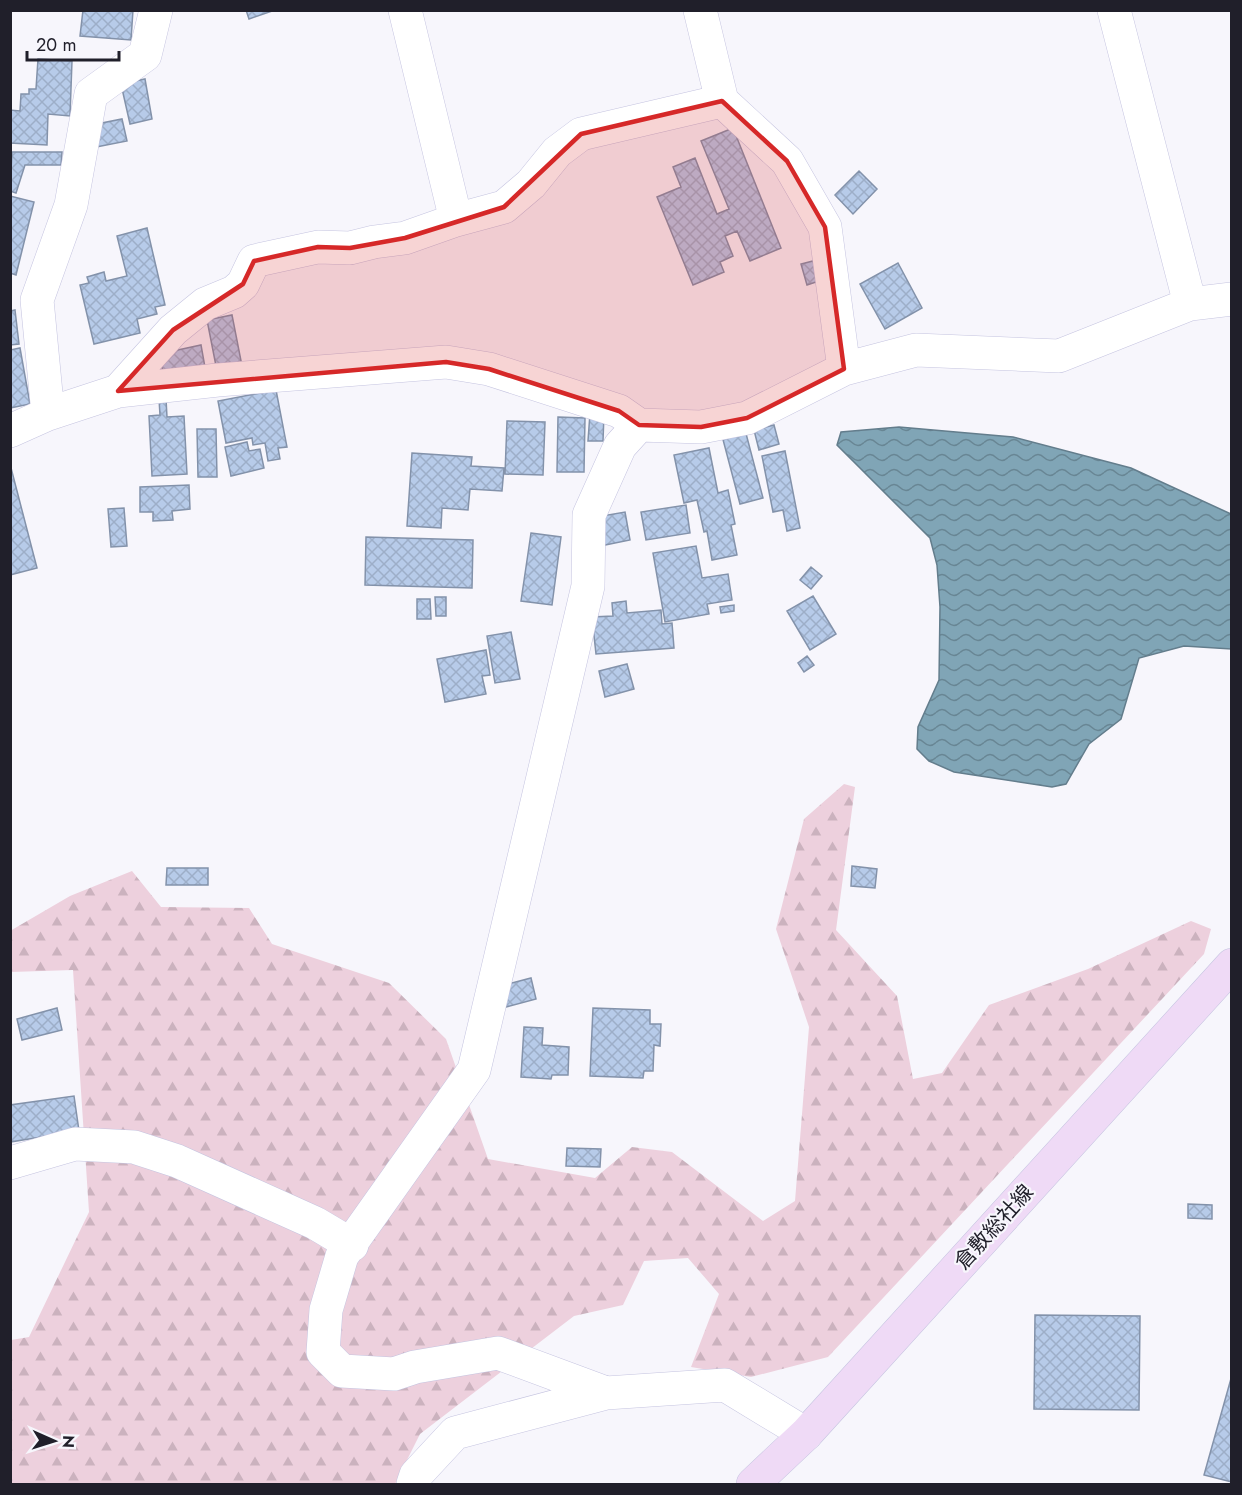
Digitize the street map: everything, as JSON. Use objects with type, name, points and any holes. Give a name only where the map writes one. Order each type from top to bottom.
[{"type":"main road","name":"倉敷総社線","points":[[753,1485],[806,1434],[1232,965]]},
{"type":"street","points":[[48,414],[38,300],[71,205],[91,94],[145,54],[156,10]]},
{"type":"street","points":[[405,10],[456,220]]},
{"type":"street","points":[[700,10],[722,101],[787,161],[825,227],[844,369]]},
{"type":"street","points":[[1114,10],[1190,304]]},
{"type":"street","points":[[118,391],[173,330],[206,304],[234,292],[243,284],[254,261],[318,247],[351,248],[405,238],[456,220],[504,207],[531,184],[557,152],[581,134],[722,101]]},
{"type":"street","points":[[10,431],[48,414],[118,391],[218,380],[446,362],[489,369],[597,404],[618,411],[639,425],[700,427],[747,418],[844,369],[916,350],[1059,356],[1190,304],[1232,299]]},
{"type":"street","points":[[606,1394],[498,1353],[415,1366],[394,1374],[342,1371],[323,1352],[326,1310],[342,1256],[474,1070],[588,586],[589,516],[620,446],[639,425]]},
{"type":"street","points":[[10,1162],[75,1144],[134,1147],[198,1170],[315,1223],[352,1245]]},
{"type":"street","points":[[414,1485],[416,1475],[454,1433],[606,1394],[725,1385],[806,1434]]},
{"type":"highlighted area","points":[[722,101],[787,161],[825,227],[844,369],[747,418],[701,427],[639,425],[619,411],[489,369],[446,362],[118,391],[173,330],[243,284],[254,261],[318,247],[350,248],[405,238],[504,207],[581,134]]},
{"type":"green space","points":[[844,784],[855,787],[836,930],[897,996],[913,1079],[942,1073],[989,1005],[1088,969],[1191,921],[1211,929],[1204,954],[828,1357],[751,1377],[691,1367],[719,1294],[688,1258],[644,1261],[623,1305],[574,1316],[420,1434],[395,1484],[11,1484],[11,1340],[29,1337],[89,1212],[73,970],[11,972],[10,931],[70,896],[132,871],[161,907],[249,908],[272,944],[389,983],[446,1039],[488,1159],[595,1178],[632,1147],[672,1152],[763,1221],[795,1201],[809,1027],[776,929],[804,819]]},
{"type":"water","points":[[899,427],[1013,437],[1131,468],[1231,514],[1231,649],[1184,646],[1139,658],[1121,719],[1089,744],[1066,784],[1052,787],[954,772],[929,761],[917,749],[918,727],[939,680],[940,607],[937,565],[930,538],[837,445],[841,432]]},
{"type":"building","points":[[83,10],[133,10],[131,40],[80,36]]},
{"type":"building","points":[[246,10],[275,10],[249,19]]},
{"type":"building","points":[[38,59],[72,61],[70,116],[48,114],[47,145],[10,143],[10,110],[20,111],[21,94],[29,94],[29,89],[36,89]]},
{"type":"building","points":[[145,79],[152,119],[130,124],[121,84]]},
{"type":"building","points":[[122,119],[127,141],[91,148],[97,124]]},
{"type":"building","points":[[733,128],[781,248],[750,261],[737,231],[725,236],[733,256],[720,262],[724,272],[693,285],[657,197],[681,187],[673,167],[695,158],[717,214],[729,209],[701,141]]},
{"type":"building","points":[[12,152],[62,152],[61,165],[25,165],[16,193],[10,191]]},
{"type":"building","points":[[859,171],[877,189],[853,214],[835,195]]},
{"type":"building","points":[[10,196],[34,202],[16,275],[10,273]]},
{"type":"building","points":[[147,228],[165,305],[155,307],[157,314],[137,319],[140,333],[94,344],[80,285],[89,283],[87,277],[104,272],[106,281],[127,276],[117,236]]},
{"type":"building","points":[[813,261],[819,281],[807,285],[801,264]]},
{"type":"building","points":[[898,263],[922,308],[885,329],[860,284]]},
{"type":"building","points":[[15,310],[19,344],[10,345],[10,311]]},
{"type":"building","points":[[232,315],[242,366],[217,371],[207,320]]},
{"type":"building","points":[[201,345],[206,373],[165,381],[159,354]]},
{"type":"building","points":[[20,348],[30,404],[10,408],[10,350]]},
{"type":"building","points":[[276,390],[287,447],[278,448],[280,459],[268,461],[265,443],[253,445],[252,438],[226,443],[218,401]]},
{"type":"building","points":[[159,399],[166,399],[167,417],[184,416],[187,474],[152,476],[149,416],[160,415]]},
{"type":"building","points":[[590,413],[604,414],[603,441],[588,441]]},
{"type":"building","points":[[558,417],[585,418],[584,472],[557,472]]},
{"type":"building","points":[[507,421],[545,422],[543,475],[505,474]]},
{"type":"building","points":[[774,425],[779,444],[759,450],[754,430]]},
{"type":"building","points":[[744,426],[763,498],[740,504],[721,432]]},
{"type":"building","points":[[197,429],[216,429],[217,477],[198,477]]},
{"type":"building","points":[[247,442],[249,451],[260,449],[264,468],[231,476],[225,447]]},
{"type":"building","points":[[709,448],[718,493],[728,490],[735,524],[731,525],[737,555],[712,560],[707,531],[704,532],[697,500],[684,503],[674,455]]},
{"type":"building","points":[[785,451],[800,528],[787,531],[783,510],[773,512],[762,456]]},
{"type":"building","points":[[412,453],[472,457],[471,466],[504,468],[502,491],[470,489],[468,510],[442,508],[441,528],[407,526]]},
{"type":"building","points":[[10,464],[37,568],[10,575]]},
{"type":"building","points":[[189,485],[190,509],[172,511],[173,520],[153,521],[153,512],[140,512],[140,487]]},
{"type":"building","points":[[686,505],[690,533],[646,540],[641,512]]},
{"type":"building","points":[[124,508],[127,546],[111,547],[108,509]]},
{"type":"building","points":[[625,512],[630,540],[600,546],[596,517]]},
{"type":"building","points":[[531,533],[561,537],[552,605],[521,601]]},
{"type":"building","points":[[366,537],[473,540],[472,588],[365,585]]},
{"type":"building","points":[[696,546],[702,578],[728,574],[732,600],[707,604],[709,614],[665,622],[653,553]]},
{"type":"building","points":[[811,567],[822,576],[811,589],[800,580]]},
{"type":"building","points":[[813,596],[836,634],[810,650],[787,611]]},
{"type":"building","points":[[435,597],[446,597],[446,616],[436,616]]},
{"type":"building","points":[[417,599],[430,599],[431,619],[417,619]]},
{"type":"building","points":[[626,601],[627,613],[661,610],[662,624],[672,623],[674,648],[596,654],[592,617],[613,616],[612,603]]},
{"type":"building","points":[[734,605],[734,611],[721,613],[720,607]]},
{"type":"building","points":[[511,632],[520,679],[495,683],[487,636]]},
{"type":"building","points":[[486,650],[490,675],[482,676],[486,694],[445,702],[437,659]]},
{"type":"building","points":[[807,656],[814,665],[804,672],[798,663]]},
{"type":"building","points":[[627,664],[634,689],[605,697],[599,671]]},
{"type":"building","points":[[852,866],[877,869],[875,888],[851,886]]},
{"type":"building","points":[[167,868],[208,868],[208,885],[166,885]]},
{"type":"building","points":[[531,978],[536,999],[502,1008],[497,987]]},
{"type":"building","points":[[57,1008],[62,1030],[22,1040],[17,1019]]},
{"type":"building","points":[[593,1008],[650,1010],[650,1024],[661,1024],[660,1046],[654,1045],[653,1071],[644,1071],[643,1078],[590,1076]]},
{"type":"building","points":[[524,1027],[543,1028],[542,1045],[569,1047],[568,1075],[552,1075],[551,1079],[521,1077]]},
{"type":"building","points":[[74,1096],[79,1131],[10,1142],[10,1105]]},
{"type":"building","points":[[567,1148],[601,1149],[600,1167],[566,1166]]},
{"type":"building","points":[[1188,1204],[1212,1205],[1212,1219],[1188,1218]]},
{"type":"building","points":[[1035,1315],[1140,1316],[1139,1410],[1034,1409]]},
{"type":"building","points":[[1232,1375],[1232,1482],[1204,1475]]}]
